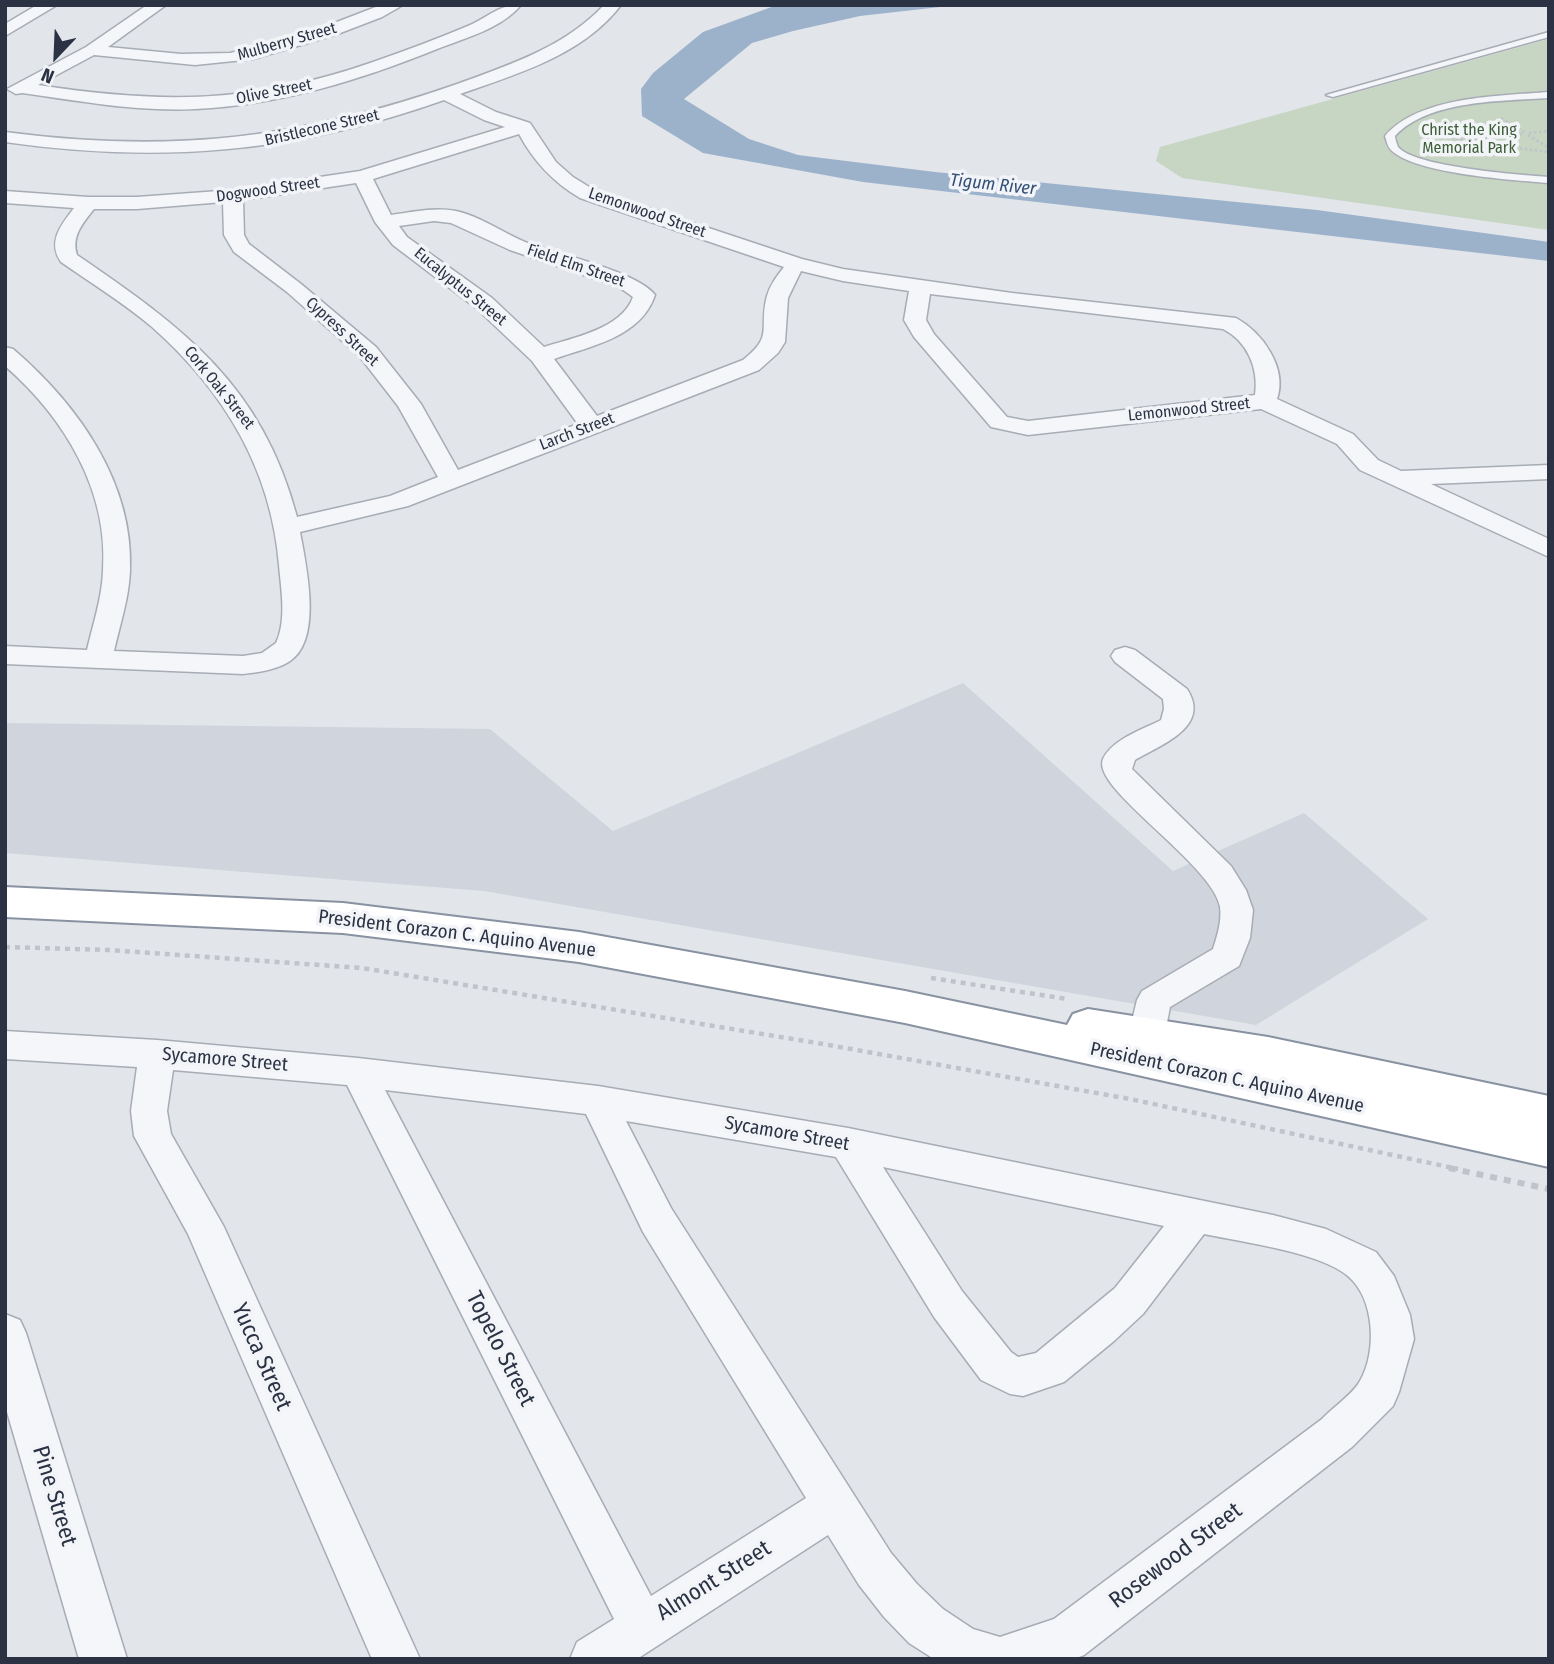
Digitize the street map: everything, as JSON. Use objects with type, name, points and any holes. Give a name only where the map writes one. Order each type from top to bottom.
[{"type":"highway","name":"President Corazon C. Aquino Avenue","points":[[5,902],[343,918],[579,947],[905,1007],[1549,1148]]},
{"type":"highway","name":"President Corazon C. Aquino Avenue","points":[[905,1007],[1147,1033],[1268,1054],[1549,1114]]},
{"type":"street","points":[[5,31],[49,5]]},
{"type":"street","points":[[13,90],[92,50],[158,5]]},
{"type":"street","name":"Mulberry Street","points":[[92,50],[189,60],[236,57],[348,25],[395,5]]},
{"type":"street","name":"Olive Street","points":[[13,90],[150,103],[195,104],[271,94],[357,73],[404,57],[493,20],[513,5]]},
{"type":"street","name":"Bristlecone Street","points":[[5,137],[108,150],[162,151],[250,144],[326,130],[446,94],[556,51],[583,34],[613,5]]},
{"type":"street","points":[[446,94],[490,116],[524,127]]},
{"type":"street","name":"Dogwood Street","points":[[5,197],[88,203],[175,202],[233,196],[362,176],[524,127]]},
{"type":"street","name":"Lemonwood Street","points":[[524,127],[536,150],[552,171],[569,185],[587,194],[796,264],[920,287],[1209,319],[1240,328],[1251,338],[1268,380],[1269,395],[1264,402],[1059,425],[1014,427],[999,422],[925,337],[915,320],[920,287]]},
{"type":"street","name":"Eucalyptus Street","points":[[362,176],[386,222],[400,241],[484,303],[540,356],[592,426]]},
{"type":"street","name":"Cypress Street","points":[[233,196],[234,235],[241,248],[294,288],[368,352],[409,404],[452,481]]},
{"type":"street","name":"Cork Oak Street","points":[[5,655],[243,665],[275,660],[293,640],[296,623],[288,527],[269,464],[253,429],[197,356],[157,321],[68,258],[62,249],[62,241],[88,203]]},
{"type":"street","name":"Field Elm Street","points":[[386,222],[434,215],[455,217],[517,246],[626,283],[644,295],[640,308],[629,321],[540,356]]},
{"type":"street","name":"Larch Street","points":[[288,527],[364,512],[452,481],[751,365],[774,346],[777,336],[777,296],[796,264]]},
{"type":"street","points":[[1083,332],[1091,308]]},
{"type":"street","points":[[5,354],[60,408],[75,428],[101,480],[115,530],[117,569],[99,657]]},
{"type":"street","points":[[1264,402],[1345,439],[1369,465],[1549,549]]},
{"type":"street","points":[[1389,475],[1462,478],[1549,472]]},
{"type":"street","points":[[1125,656],[1177,695],[1179,709],[1174,725],[1124,753],[1117,761],[1117,771],[1130,787],[1226,880],[1236,906],[1234,936],[1227,957],[1154,1000],[1147,1033]]},
{"type":"street","name":"Sycamore Street","points":[[5,1045],[157,1054],[358,1072],[598,1101],[848,1144],[1194,1218],[1273,1232],[1326,1246],[1362,1264],[1380,1289],[1390,1315],[1393,1339],[1378,1392],[1337,1433]]},
{"type":"street","name":"Yucca Street","points":[[157,1054],[149,1111],[153,1136],[204,1227],[396,1659]]},
{"type":"street","name":"Topelo Street","points":[[358,1072],[642,1626]]},
{"type":"street","points":[[598,1101],[657,1220],[875,1569],[906,1610],[939,1637],[968,1652],[995,1659]]},
{"type":"street","points":[[848,1144],[948,1304],[996,1366],[1010,1375],[1023,1377],[1049,1368],[1099,1328],[1129,1301],[1194,1218]]},
{"type":"street","name":"Pine Street","points":[[5,1333],[103,1659]]},
{"type":"street","name":"Rosewood Street","points":[[1004,1659],[1068,1638],[1337,1433]]},
{"type":"street","name":"Almont Street","points":[[594,1659],[835,1505]]},
{"type":"lane","points":[[1330,95],[1549,34]]},
{"type":"lane","points":[[1548,96],[1491,100],[1435,111],[1403,123],[1390,136],[1392,146],[1399,153],[1440,166],[1549,180]]},
{"type":"path","points":[[1510,113],[1497,115],[1549,150]]},
{"type":"path","points":[[1449,127],[1436,135],[1460,141],[1549,150]]},
{"type":"path","points":[[1460,141],[1549,131]]},
{"type":"path","points":[[5,947],[109,950],[362,968],[823,1044],[1130,1099],[1549,1188]]},
{"type":"shaded area","points":[[963,683],[1173,871],[1304,813],[1428,919],[1256,1025],[484,891],[5,853],[5,723],[490,729],[613,831]]},
{"type":"green space","name":"Christ the King Memorial Park","points":[[1549,39],[1549,230],[1182,178],[1156,161],[1160,147]]},
{"type":"water","name":"Tigum River","points":[[777,5],[958,5],[860,16],[752,43],[684,99],[749,139],[798,155],[935,172],[1317,210],[1549,242],[1549,261],[863,182],[703,153],[642,116],[641,89],[653,73],[703,32]]}]
